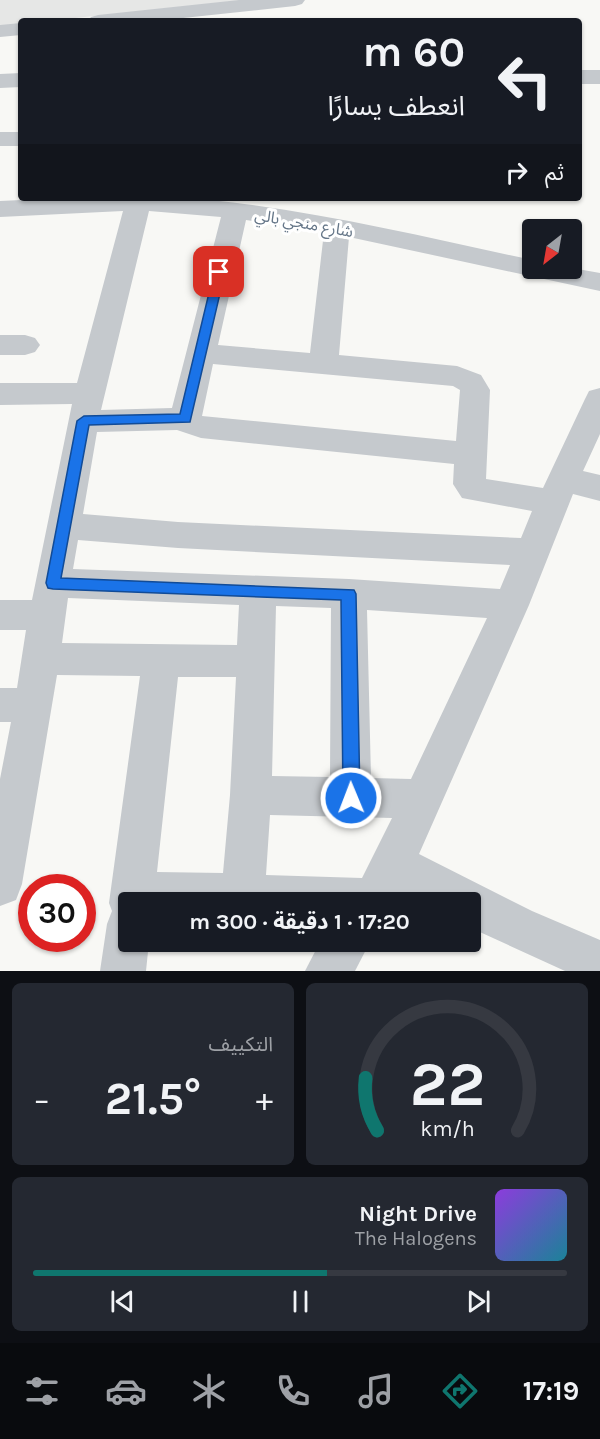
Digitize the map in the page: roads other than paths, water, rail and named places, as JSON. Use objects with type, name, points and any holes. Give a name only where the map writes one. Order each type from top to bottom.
[{"type":"street","points":[[132,18],[281,5]]},
{"type":"street","points":[[0,31],[18,29]]},
{"type":"street","points":[[582,77],[600,77]]},
{"type":"street","points":[[0,81],[18,80]]},
{"type":"street","points":[[0,139],[18,139]]},
{"type":"street","points":[[0,884],[17,705],[41,659],[86,407],[138,203]]},
{"type":"street","name":"شارع منجي بالي","points":[[0,209],[138,203],[191,206],[235,212],[279,207],[337,228],[522,266]]},
{"type":"street","points":[[185,419],[235,212]]},
{"type":"street","points":[[324,363],[337,228]]},
{"type":"street","name":"شارع منجي بالي","points":[[582,278],[600,282]]},
{"type":"street","points":[[200,353],[324,363],[457,376],[466,379],[473,384],[475,390],[467,479],[468,484],[474,489],[600,488]]},
{"type":"street","points":[[0,394],[185,419],[201,427],[469,454]]},
{"type":"street","points":[[378,892],[511,605],[558,490],[600,399]]},
{"type":"street","points":[[64,526],[177,535],[534,552]]},
{"type":"street","points":[[0,615],[50,599],[258,590],[511,605]]},
{"type":"street","points":[[243,892],[250,795],[258,590]]},
{"type":"street","points":[[349,594],[351,798]]},
{"type":"street","points":[[41,659],[254,660]]},
{"type":"street","points":[[133,892],[161,659]]},
{"type":"street","points":[[250,795],[423,799]]},
{"type":"street","points":[[393,864],[447,892]]},
{"type":"street","points":[[481,910],[600,963]]},
{"type":"street","points":[[123,971],[125,952]]},
{"type":"street","points":[[328,971],[340,952]]}]
